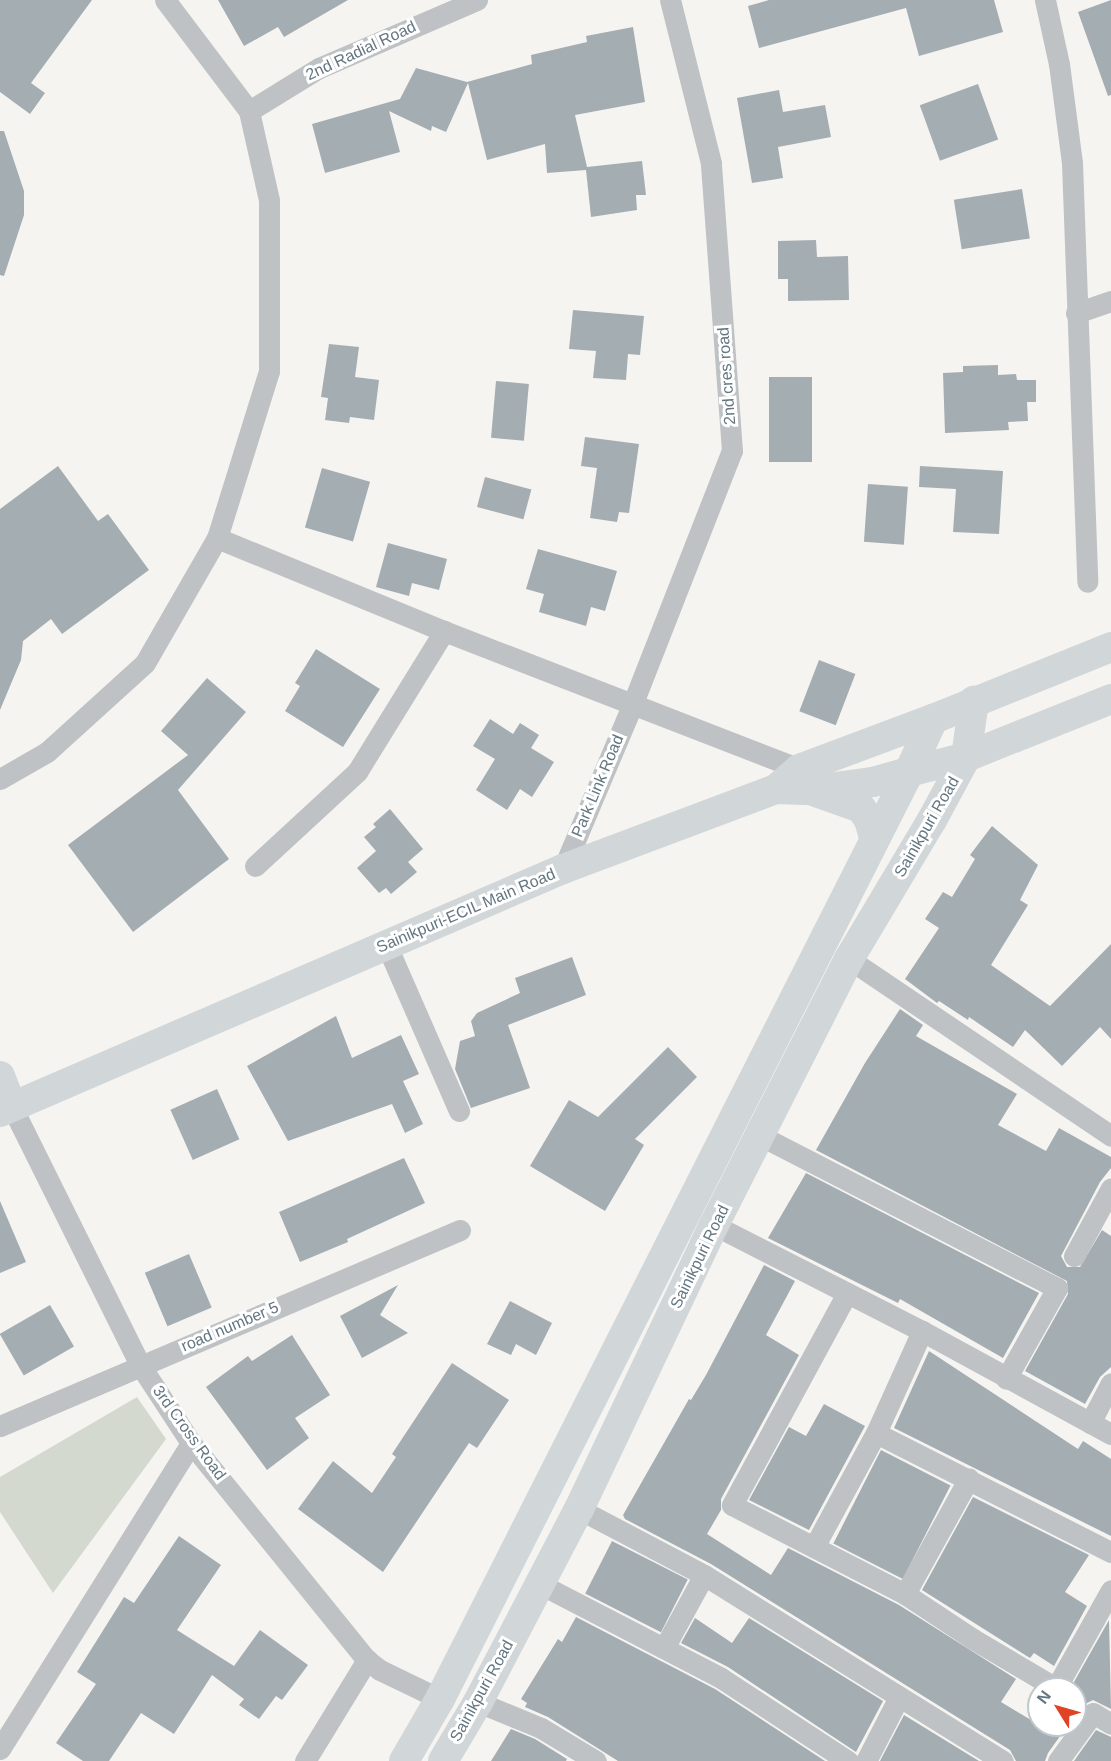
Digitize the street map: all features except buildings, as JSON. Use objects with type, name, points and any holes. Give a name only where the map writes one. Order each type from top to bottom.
[{"type":"main road","name":"Sainikpuri-ECIL Main Road","points":[[6,1110],[563,869],[776,789],[806,780],[974,701],[1111,647]]},
{"type":"main road","points":[[806,780],[873,782],[966,757],[1111,699]]},
{"type":"main road","points":[[966,757],[974,701]]},
{"type":"main road","name":"Sainikpuri Road","points":[[404,1761],[440,1699],[909,772],[933,719]]},
{"type":"main road","name":"Sainikpuri Road","points":[[443,1761],[478,1702],[579,1509],[714,1225],[849,959],[932,820],[966,757]]},
{"type":"main road","points":[[806,780],[861,808],[869,820],[874,838]]},
{"type":"main road","points":[[0,1076],[6,1110]]},
{"type":"street","points":[[0,779],[48,752],[145,663],[217,538],[269,371],[269,200],[249,111],[165,0]]},
{"type":"street","name":"2nd Radial Road","points":[[249,111],[319,68],[477,0]]},
{"type":"street","name":"2nd cres road","points":[[633,703],[732,451],[711,163],[670,0]]},
{"type":"street","points":[[1046,0],[1059,64],[1072,163],[1086,582]]},
{"type":"street","points":[[1076,313],[1111,301]]},
{"type":"street","points":[[217,538],[444,631],[633,703],[806,780]]},
{"type":"street","points":[[255,866],[357,772],[444,631]]},
{"type":"street","name":"Park Link Road","points":[[563,869],[633,703]]},
{"type":"street","points":[[387,946],[459,1111]]},
{"type":"street","points":[[849,959],[1111,1136]]},
{"type":"street","name":"3rd Cross Road","points":[[6,1110],[141,1365],[191,1443],[367,1660],[380,1670],[440,1699]]},
{"type":"street","points":[[761,1136],[1057,1288],[1006,1379]]},
{"type":"street","points":[[1074,1256],[1111,1188]]},
{"type":"street","points":[[714,1225],[846,1295],[922,1332],[1111,1434]]},
{"type":"street","name":"road number 5","points":[[0,1426],[460,1230]]},
{"type":"street","points":[[846,1295],[732,1505],[905,1593],[973,1639],[1056,1688],[1111,1590]]},
{"type":"street","points":[[814,1547],[876,1433],[922,1332]]},
{"type":"street","points":[[1090,1423],[1111,1383]]},
{"type":"street","points":[[876,1433],[969,1478],[1111,1552]]},
{"type":"street","points":[[0,1749],[191,1443]]},
{"type":"street","points":[[905,1593],[969,1478]]},
{"type":"street","points":[[579,1509],[704,1575],[1003,1761]]},
{"type":"street","points":[[664,1648],[704,1575]]},
{"type":"street","points":[[540,1584],[721,1678],[848,1761]]},
{"type":"street","points":[[305,1761],[367,1660]]},
{"type":"street","points":[[866,1761],[899,1697]]},
{"type":"street","points":[[478,1702],[541,1728],[596,1761]]},
{"type":"street","points":[[1058,1761],[1094,1713],[1111,1724]]},
{"type":"shaded area","points":[[137,1397],[166,1439],[53,1593],[0,1512],[0,1477]]}]
